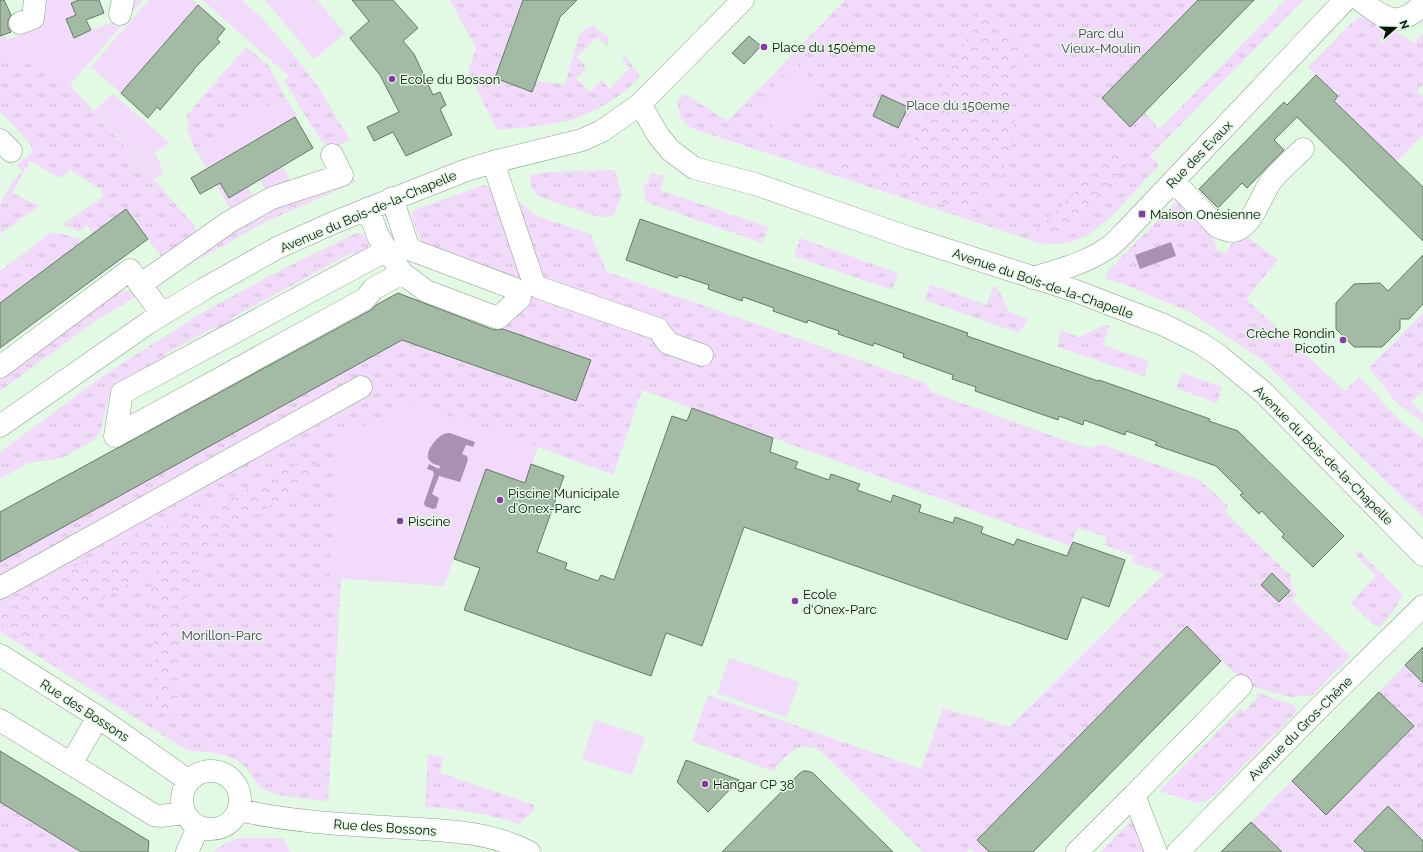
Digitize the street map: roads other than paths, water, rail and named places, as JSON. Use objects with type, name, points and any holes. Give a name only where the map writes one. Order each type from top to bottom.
[{"type":"street","points":[[20,23],[33,18],[35,0]]},
{"type":"street","points":[[640,104],[743,0]]},
{"type":"street","name":"Rue des Evaux","points":[[1033,278],[1074,265],[1093,257],[1107,248],[1125,232],[1345,0]]},
{"type":"street","points":[[1360,0],[1386,17],[1396,20],[1405,19],[1414,14],[1423,4]]},
{"type":"street","name":"Avenue du Bois-de-la-Chapelle","points":[[0,426],[87,364],[162,314],[237,269],[277,248],[392,198],[464,171],[493,162],[582,140],[602,131],[640,104],[658,135],[670,150],[694,168],[755,184],[910,238],[1073,290],[1179,332],[1218,355],[1263,392],[1423,554]]},
{"type":"street","points":[[1173,181],[1218,227],[1234,231],[1242,227],[1250,219],[1272,181],[1303,149]]},
{"type":"street","points":[[140,284],[229,222],[272,198],[342,175],[332,155]]},
{"type":"street","points":[[493,162],[534,284],[540,288],[658,330],[668,343],[702,355]]},
{"type":"street","points":[[392,198],[398,258],[365,299],[115,436],[122,393],[398,258]]},
{"type":"street","points":[[368,208],[378,236],[398,258]]},
{"type":"street","points":[[0,367],[130,270],[162,314]]},
{"type":"street","points":[[0,588],[361,387]]},
{"type":"street","name":"Avenue du Gros-Chêne","points":[[1178,852],[1314,712],[1423,606]]},
{"type":"street","name":"Rue des Bossons","points":[[0,655],[98,717],[189,781]]},
{"type":"street","points":[[1077,852],[1241,686]]},
{"type":"street","points":[[71,764],[98,717]]},
{"type":"street","points":[[0,720],[154,815],[191,820],[211,830],[219,829],[229,824],[239,810],[239,793],[230,778],[218,772],[207,771],[196,775],[189,781],[182,793],[182,805],[191,820],[188,852]]},
{"type":"street","points":[[1134,795],[1156,852]]},
{"type":"street","name":"Rue des Bossons","points":[[239,810],[265,816],[295,820],[479,835],[500,839],[529,852]]},
{"type":"place","name":"Place du 150ème","points":[[764,47]]},
{"type":"place","name":"Ecole du Bosson","points":[[392,79]]},
{"type":"place","name":"Maison Onésienne","points":[[1142,214]]},
{"type":"place","name":"Crèche Rondin Picotin","points":[[1343,340]]},
{"type":"place","name":"Piscine Municipale d’Onex-Parc","points":[[500,500]]},
{"type":"place","name":"Piscine","points":[[400,521]]},
{"type":"place","name":"Ecole d'Onex-Parc","points":[[795,601]]},
{"type":"place","name":"Hangar CP 38","points":[[705,784]]},
{"type":"park label","name":"Parc du Vieux-Moulin","points":[[1101,40]]},
{"type":"park label","name":"Place du 150eme","points":[[958,105]]},
{"type":"park label","name":"Morillon-Parc","points":[[222,635]]}]
